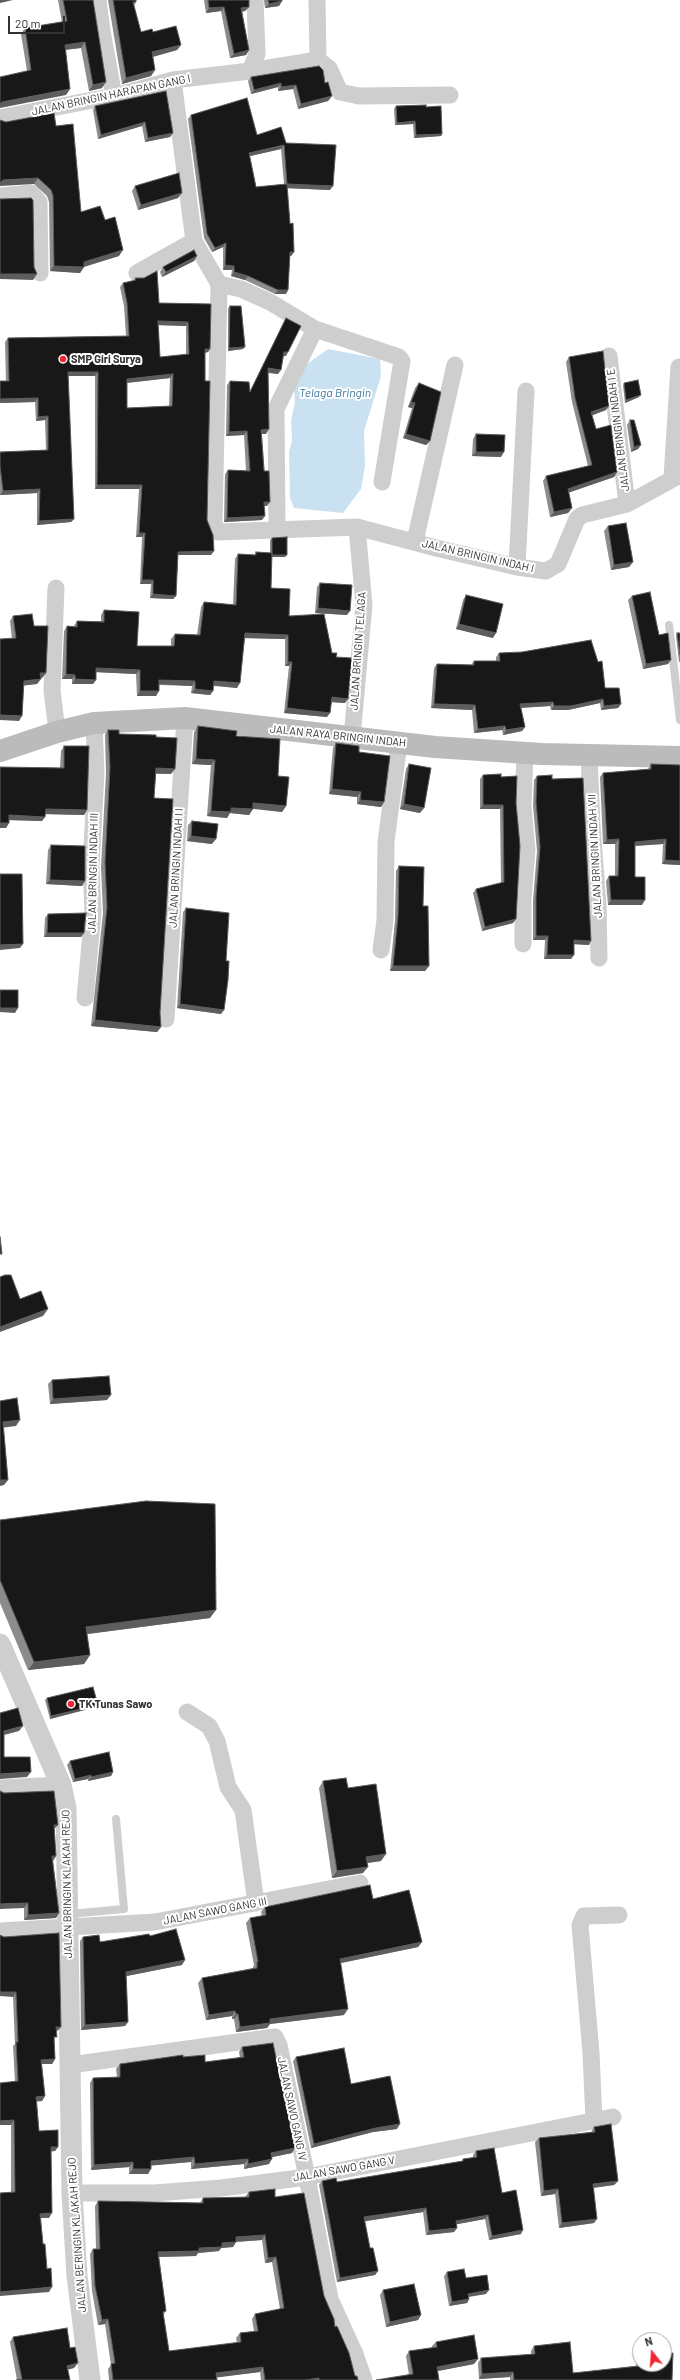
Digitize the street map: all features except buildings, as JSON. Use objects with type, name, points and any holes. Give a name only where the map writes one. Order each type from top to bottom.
[{"type":"main road","name":"JALAN RAYA BRINGIN INDAH","points":[[0,751],[57,732],[94,723],[186,718],[399,743],[525,753],[680,757]]},
{"type":"street","points":[[98,0],[114,96]]},
{"type":"street","points":[[250,71],[256,54],[255,0]]},
{"type":"street","points":[[318,0],[318,60],[329,68],[340,92],[359,96],[450,95]]},
{"type":"street","name":"JALAN BRINGIN HARAPAN GANG I","points":[[0,118],[114,96],[173,80],[250,71],[318,60]]},
{"type":"street","points":[[173,80],[194,242],[219,284],[214,524],[218,532],[222,534],[358,527],[415,541]]},
{"type":"street","points":[[0,196],[31,193],[39,202],[40,273]]},
{"type":"street","points":[[137,273],[194,242]]},
{"type":"street","points":[[219,284],[241,289],[270,302],[315,329],[400,357],[402,361],[382,482]]},
{"type":"street","points":[[277,530],[276,409],[315,329]]},
{"type":"street","name":"JALAN BRINGIN INDAH I E","points":[[609,356],[627,504]]},
{"type":"street","name":"JALAN BRINGIN INDAH I","points":[[455,365],[415,541],[517,567],[546,571],[552,569],[558,564],[577,519],[582,515],[627,504],[676,476]]},
{"type":"street","points":[[676,476],[679,367]]},
{"type":"street","points":[[517,567],[526,391]]},
{"type":"street","name":"JALAN BRINGIN TELAGA","points":[[352,737],[364,605],[358,527]]},
{"type":"street","points":[[56,588],[52,690],[57,732]]},
{"type":"street","name":"JALAN BRINGIN INDAH I I","points":[[166,1019],[186,718]]},
{"type":"street","name":"JALAN BRINGIN INDAH III","points":[[86,998],[93,912],[90,866],[96,772],[94,723]]},
{"type":"street","points":[[381,950],[385,920],[386,842],[399,743]]},
{"type":"street","points":[[523,944],[523,900],[527,850],[523,806],[525,753]]},
{"type":"street","name":"JALAN BRINGIN INDAH VII","points":[[589,755],[591,820],[598,905],[599,958]]},
{"type":"street","name":"JALAN BRINGIN KLAKAH REJO","points":[[3,1655],[61,1785],[66,1808],[69,1921],[70,2065]]},
{"type":"street","points":[[187,1712],[209,1726],[217,1741],[228,1787],[243,1810],[256,1903]]},
{"type":"street","points":[[0,1788],[61,1785]]},
{"type":"street","name":"JALAN SAWO GANG III","points":[[0,1931],[69,1921],[155,1922],[360,1883]]},
{"type":"street","points":[[594,2121],[591,2053],[580,1925],[584,1916],[619,1915]]},
{"type":"street","name":"JALAN SAWO GANG IV","points":[[70,2065],[274,2037],[279,2046],[307,2177],[330,2299],[355,2354],[364,2380]]},
{"type":"street","name":"JALAN BERINGIN KLAKAH REJO","points":[[70,2065],[72,2193],[77,2276],[90,2380]]},
{"type":"street","name":"JALAN SAWO GANG V","points":[[72,2193],[154,2193],[221,2188],[307,2177],[612,2117]]},
{"type":"lane","points":[[669,625],[680,720]]},
{"type":"lane","points":[[69,1921],[124,1909],[116,1819]]},
{"type":"water","name":"Telaga Bringin","points":[[328,349],[380,359],[381,376],[364,431],[365,466],[361,489],[343,513],[294,508],[290,498],[289,452],[292,441],[291,421],[295,402],[293,374]]},
{"type":"place","name":"SMP Giri Surya","points":[[63,359]]},
{"type":"place","name":"TK Tunas Sawo","points":[[71,1704]]}]
